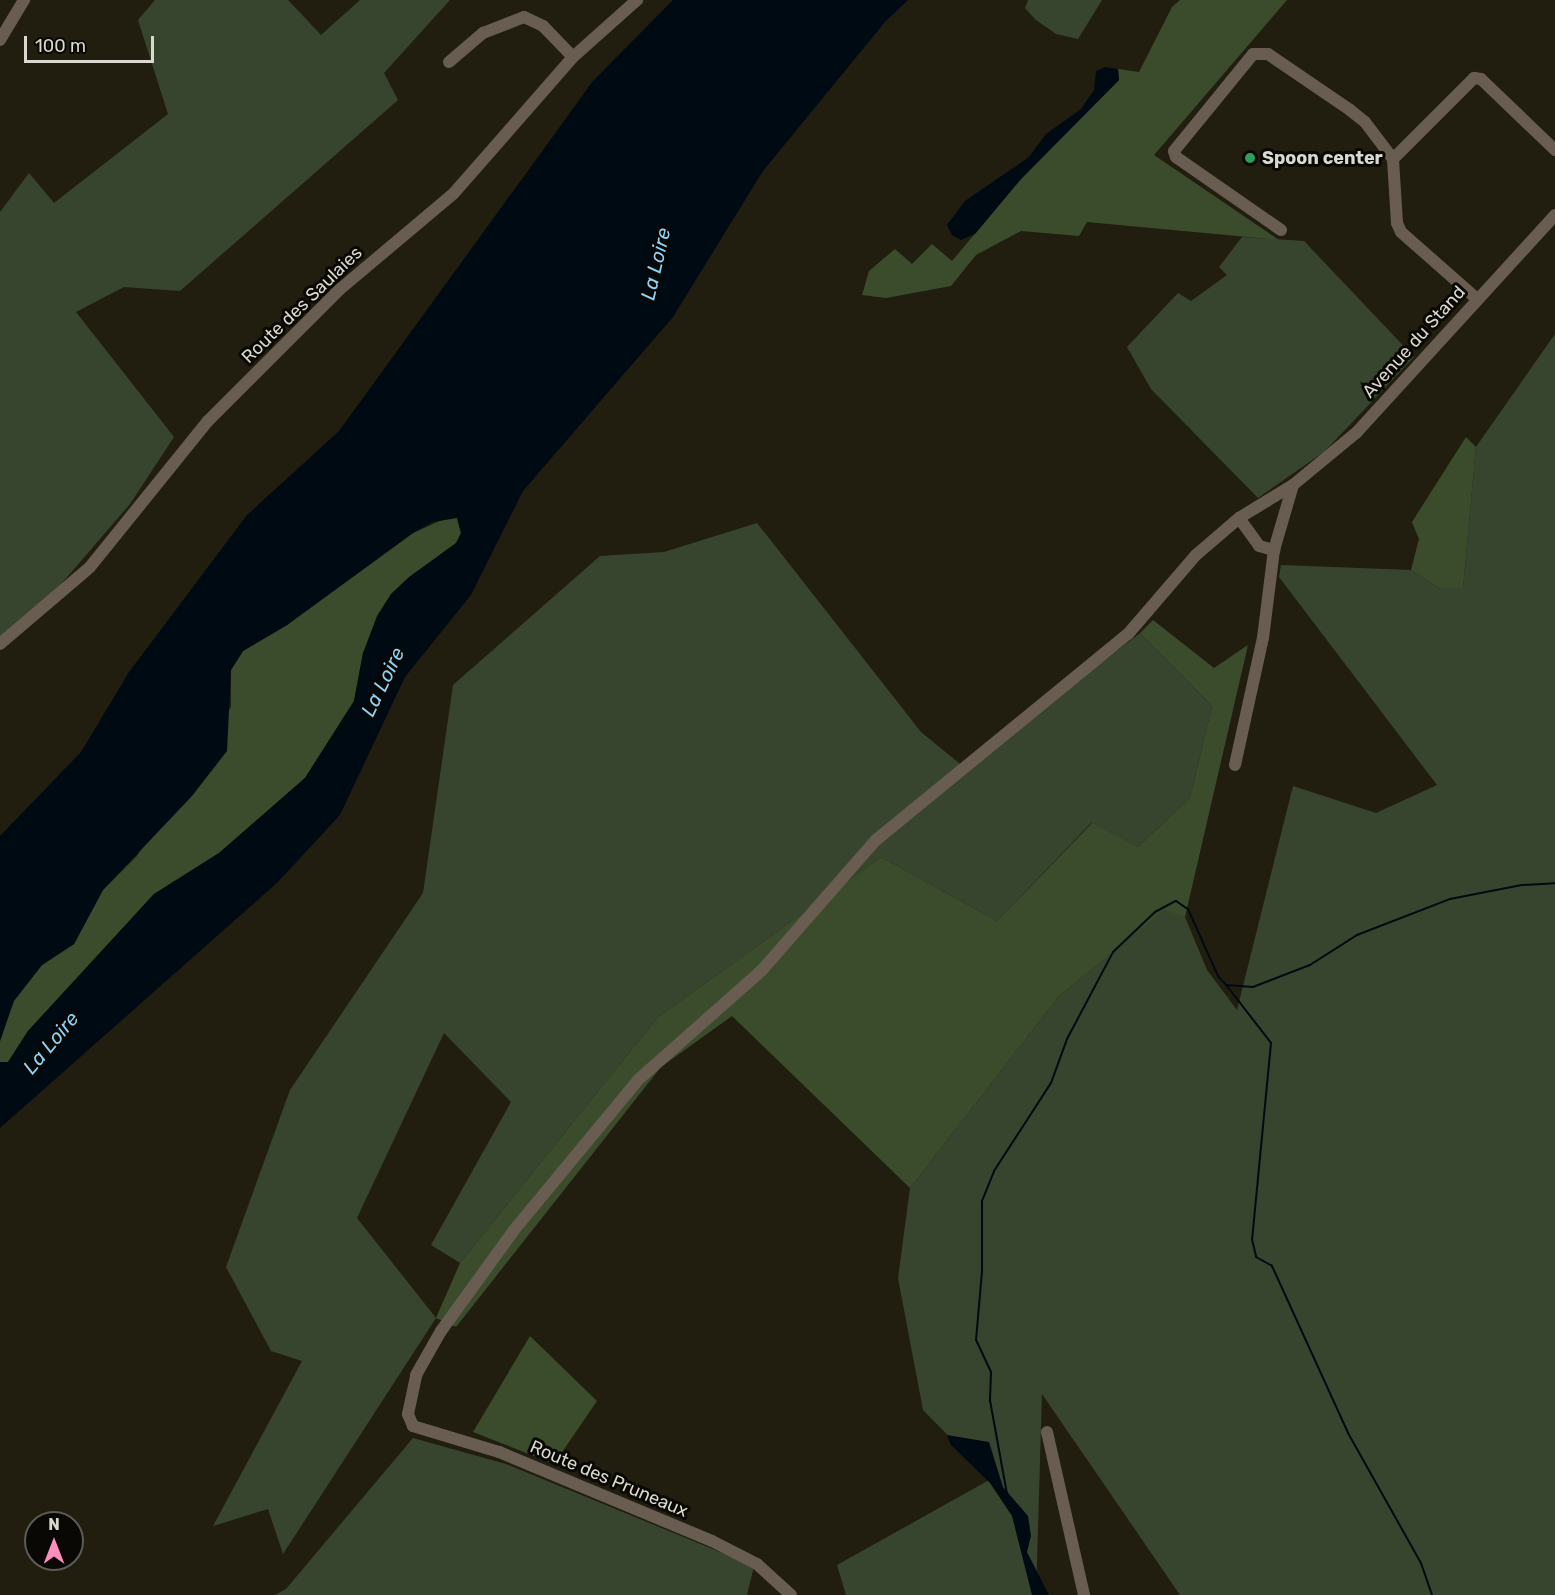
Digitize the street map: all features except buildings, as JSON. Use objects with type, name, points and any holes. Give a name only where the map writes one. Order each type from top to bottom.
[{"type":"street","points":[[0,40],[24,0]]},
{"type":"street","name":"Route des Saulaies","points":[[0,644],[90,567],[208,421],[339,290],[454,193],[573,57],[637,0]]},
{"type":"street","points":[[449,62],[483,33],[524,17],[543,26],[573,57]]},
{"type":"street","points":[[1281,230],[1176,157],[1174,151],[1253,54],[1269,54],[1365,122],[1393,159],[1397,224],[1401,232],[1477,299]]},
{"type":"street","points":[[1393,159],[1474,78],[1481,80],[1555,150]]},
{"type":"street","name":"Avenue du Stand","points":[[408,1414],[416,1375],[441,1331],[513,1230],[639,1079],[762,970],[876,840],[1128,634],[1196,555],[1239,518],[1293,485],[1357,432],[1555,215]]},
{"type":"street","points":[[1234,765],[1263,638],[1275,550],[1293,485]]},
{"type":"street","points":[[1239,518],[1259,546],[1275,550]]},
{"type":"street","name":"Route des Pruneaux","points":[[408,1414],[413,1426],[499,1452],[738,1553],[757,1564],[791,1595]]},
{"type":"street","points":[[1047,1432],[1084,1595]]},
{"type":"green space","points":[[155,0],[288,0],[321,35],[360,0],[450,0],[384,73],[398,100],[180,291],[124,287],[76,312],[174,437],[130,504],[50,597],[0,639],[0,212],[29,173],[54,203],[168,114],[138,20]]},
{"type":"green space","points":[[1028,0],[1102,0],[1078,39],[1056,34],[1036,20],[1025,8]]},
{"type":"green space","points":[[1180,0],[1287,0],[1154,155],[1279,240],[1087,222],[1079,236],[1021,231],[976,255],[951,286],[886,298],[862,295],[869,271],[895,249],[912,264],[932,244],[952,261],[1021,179],[1119,80],[1118,69],[1139,72],[1172,7]]},
{"type":"green space","points":[[1242,237],[1304,241],[1414,357],[1325,451],[1258,498],[1151,389],[1127,347],[1178,293],[1191,301],[1227,275],[1219,267]]},
{"type":"green space","points":[[1555,334],[1555,1595],[1180,1595],[1042,1394],[1036,1595],[846,1595],[837,1565],[991,1479],[923,1410],[898,1278],[910,1188],[1059,996],[1166,909],[1185,917],[1207,970],[1237,1010],[1293,786],[1376,813],[1437,785],[1279,577],[1281,565],[1411,570],[1439,588],[1463,588],[1476,447]]},
{"type":"green space","points":[[1466,437],[1476,447],[1463,588],[1439,588],[1411,570],[1419,539],[1412,522]]},
{"type":"green space","points":[[451,516],[457,518],[461,533],[456,543],[391,594],[363,653],[354,701],[305,778],[219,853],[154,894],[28,1031],[8,1062],[0,1062],[0,1041],[13,1001],[42,965],[74,944],[103,890],[137,856],[231,707],[231,670],[243,651],[287,625],[413,533]]},
{"type":"green space","points":[[757,523],[921,732],[965,768],[1140,633],[1212,706],[1190,798],[1138,847],[1091,823],[997,921],[881,857],[658,1017],[460,1263],[431,1245],[511,1102],[444,1033],[357,1218],[436,1318],[283,1554],[268,1509],[213,1526],[302,1361],[271,1351],[226,1267],[290,1090],[423,893],[453,685],[600,556],[664,552]]},
{"type":"green space","points":[[1153,620],[1214,668],[1248,645],[1185,917],[1165,910],[1059,996],[910,1188],[732,1016],[661,1067],[456,1327],[436,1318],[460,1263],[658,1017],[881,857],[997,921],[1092,823],[1138,847],[1190,798],[1212,706],[1140,633]]},
{"type":"green space","points":[[530,1336],[597,1401],[554,1464],[473,1432]]},
{"type":"green space","points":[[413,1438],[506,1464],[754,1566],[747,1595],[275,1595],[286,1589]]},
{"type":"water","name":"La Loire","points":[[673,0],[908,0],[885,22],[763,171],[673,317],[523,491],[471,595],[405,677],[340,815],[277,883],[0,1128],[0,1062],[8,1062],[28,1031],[154,894],[219,853],[305,778],[354,701],[363,653],[377,616],[391,594],[409,577],[456,543],[461,533],[457,518],[433,522],[413,533],[287,625],[243,651],[231,670],[227,751],[192,796],[103,890],[74,944],[42,965],[14,1001],[0,1041],[0,836],[81,752],[129,672],[247,515],[339,431],[593,81]]},
{"type":"water","points":[[1105,67],[1118,69],[1119,80],[1021,179],[975,234],[961,240],[952,235],[947,225],[965,201],[1029,157],[1046,134],[1081,109],[1094,90],[1096,71]]},
{"type":"water","points":[[947,1435],[989,1442],[1003,1487],[1028,1516],[1031,1536],[1027,1552],[1049,1595],[1032,1595],[1012,1516],[990,1483],[951,1445]]},
{"type":"waterway","points":[[1007,1494],[990,1400],[991,1372],[976,1340],[982,1272],[982,1201],[994,1171],[1051,1083],[1067,1039],[1113,952],[1155,912],[1176,901],[1188,909],[1218,976],[1226,985],[1253,987],[1310,965],[1357,935],[1450,899],[1522,885],[1555,883]]},
{"type":"waterway","points":[[1227,986],[1271,1043],[1252,1239],[1256,1257],[1272,1266],[1348,1433],[1421,1563],[1432,1595]]},
{"type":"place","name":"Spoon center","points":[[1250,158]]}]
